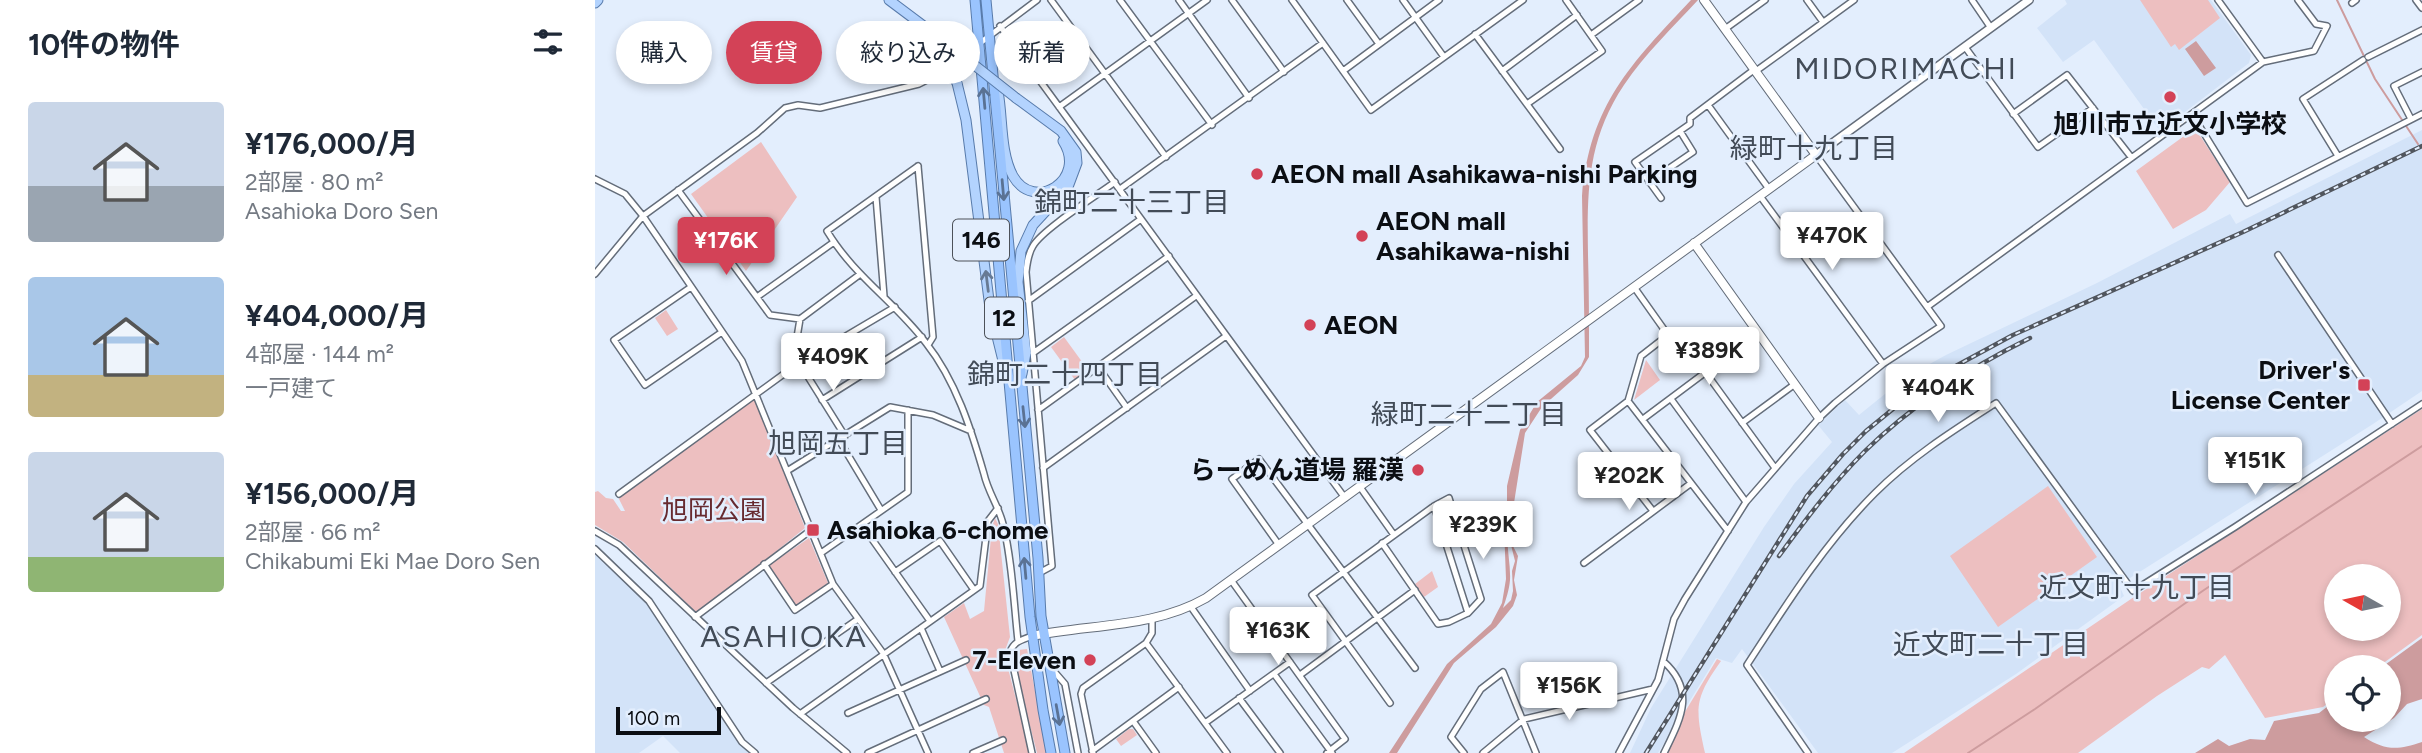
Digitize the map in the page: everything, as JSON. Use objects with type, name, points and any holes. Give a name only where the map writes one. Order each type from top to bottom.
[{"type":"highway","name":"12","points":[[975,0],[977,21]]},
{"type":"highway","name":"12","points":[[986,0],[1044,634],[1065,753]]},
{"type":"highway","name":"12","points":[[980,55],[1032,636],[1051,753]]},
{"type":"main road","name":"146","points":[[889,0],[915,21]]},
{"type":"main road","points":[[1032,636],[1152,619],[1191,607],[1816,155],[1704,0]]},
{"type":"main road","name":"146","points":[[991,58],[1007,162],[1021,186],[1032,191],[1042,192],[1056,188],[1067,173],[1070,161],[1068,149],[1046,121]]},
{"type":"main road","name":"146","points":[[980,72],[1061,131],[1076,152],[1077,163],[1068,187],[1033,225],[1021,251],[1018,282],[1026,353],[1021,383]]},
{"type":"main road","name":"146","points":[[957,84],[966,120],[990,308],[1011,396]]},
{"type":"main road","points":[[1694,243],[1819,418]]},
{"type":"street","points":[[1007,21],[1037,0]]},
{"type":"street","points":[[1051,0],[1166,157]]},
{"type":"street","points":[[1120,0],[1212,125]]},
{"type":"street","points":[[1179,0],[1249,98]]},
{"type":"street","points":[[1059,107],[1207,0]]},
{"type":"street","points":[[1232,0],[1284,72]]},
{"type":"street","points":[[1292,0],[1371,110],[1520,1]]},
{"type":"street","points":[[1347,0],[1379,44]]},
{"type":"street","points":[[1403,0],[1444,57]]},
{"type":"street","points":[[1343,71],[1439,0]]},
{"type":"street","points":[[1527,104],[1602,51],[1566,0]]},
{"type":"street","points":[[1591,36],[1639,0]]},
{"type":"street","points":[[1725,29],[1765,0]]},
{"type":"street","points":[[1807,0],[1823,22]]},
{"type":"street","points":[[1661,198],[1635,162],[1690,124],[1690,118],[1854,0]]},
{"type":"street","points":[[1972,0],[1991,28]]},
{"type":"street","points":[[1619,753],[1653,688],[1664,661],[1674,619],[1746,502],[1819,418],[1883,364],[1941,326],[1816,155],[2029,0]]},
{"type":"street","points":[[2218,0],[2263,62]]},
{"type":"street","points":[[1927,307],[2263,62],[2314,51],[2327,26],[2316,24],[2298,0]]},
{"type":"street","points":[[2416,0],[2422,8]]},
{"type":"street","points":[[1502,71],[1577,15]]},
{"type":"street","points":[[2338,156],[2303,99],[2365,59],[2422,30]]},
{"type":"street","points":[[980,43],[994,31]]},
{"type":"street","points":[[1475,34],[1559,149]]},
{"type":"street","points":[[1120,189],[1323,43]]},
{"type":"street","points":[[1965,47],[2038,147],[2093,108]]},
{"type":"street","points":[[2405,122],[2394,86],[2422,72]]},
{"type":"street","points":[[2013,114],[2067,75],[2131,157]]},
{"type":"street","points":[[595,274],[643,216],[757,133],[785,108],[820,108],[919,84]]},
{"type":"street","points":[[1042,84],[1345,498]]},
{"type":"street","points":[[1708,105],[1769,189]]},
{"type":"street","points":[[2192,114],[2247,204],[2422,114]]},
{"type":"street","points":[[1649,182],[1693,152],[1679,131]]},
{"type":"street","points":[[928,345],[933,337],[918,166],[827,231],[859,275],[884,296],[922,337],[949,379],[971,432],[985,480],[1003,526],[1018,641]]},
{"type":"street","points":[[595,179],[625,194],[643,216],[742,360],[833,584],[883,653],[928,753]]},
{"type":"street","points":[[1038,573],[1052,566],[1028,301],[1028,257],[1033,245],[1046,232],[1115,182]]},
{"type":"street","points":[[678,190],[770,315],[800,319]]},
{"type":"street","points":[[1760,196],[1883,364]]},
{"type":"street","points":[[876,197],[884,296]]},
{"type":"street","points":[[1028,301],[1141,219]]},
{"type":"street","points":[[757,297],[834,242]]},
{"type":"street","points":[[2278,255],[2392,424]]},
{"type":"street","points":[[1033,354],[1169,256]]},
{"type":"street","points":[[792,368],[800,319],[859,275]]},
{"type":"street","points":[[691,287],[614,340],[645,385],[722,332]]},
{"type":"street","points":[[1634,287],[1668,335],[1641,356],[1628,401],[1590,429],[1653,511]]},
{"type":"street","points":[[1038,410],[1196,296]]},
{"type":"street","points":[[619,494],[792,368],[894,307]]},
{"type":"street","points":[[1643,419],[1758,333]]},
{"type":"street","points":[[1043,468],[1226,336]]},
{"type":"street","points":[[822,400],[922,337]]},
{"type":"street","points":[[800,364],[881,510]]},
{"type":"street","points":[[1097,367],[1127,408]]},
{"type":"street","points":[[1706,373],[1775,468]]},
{"type":"street","points":[[1742,423],[1795,384]]},
{"type":"street","points":[[1671,399],[1746,502]]},
{"type":"street","points":[[1628,401],[1728,531]]},
{"type":"street","points":[[1808,753],[1747,665],[1811,567],[1876,491],[1944,436],[1996,403],[2133,591],[2422,404]]},
{"type":"street","points":[[787,471],[890,407],[933,415],[971,432]]},
{"type":"street","points":[[821,552],[908,492],[908,410]]},
{"type":"street","points":[[1279,545],[1232,480],[1259,459],[1415,668]]},
{"type":"street","points":[[1584,563],[1690,484]]},
{"type":"street","points":[[1360,487],[1394,535]]},
{"type":"street","points":[[1382,543],[1438,624],[1468,613],[1481,599],[1449,498],[1434,506],[1394,535],[1382,543],[1343,571],[1312,595],[1391,703]]},
{"type":"street","points":[[1434,506],[1468,613]]},
{"type":"street","points":[[800,714],[980,586],[988,521],[998,508]]},
{"type":"street","points":[[862,525],[930,621]]},
{"type":"street","points":[[695,617],[811,530]]},
{"type":"street","points":[[595,531],[619,545],[800,714],[847,753]]},
{"type":"street","points":[[895,572],[940,541],[974,590]]},
{"type":"street","points":[[595,549],[649,601],[742,742],[755,753]]},
{"type":"street","points":[[764,564],[795,610],[833,584]]},
{"type":"street","points":[[1231,580],[1345,739],[1330,752],[1274,674]]},
{"type":"street","points":[[1300,675],[1415,590]]},
{"type":"street","points":[[1191,607],[1251,691]]},
{"type":"street","points":[[767,683],[857,619]]},
{"type":"street","points":[[1152,619],[1151,633],[1146,643],[1083,688],[1081,694],[1093,752],[1179,687]]},
{"type":"street","points":[[921,628],[940,671]]},
{"type":"street","points":[[1032,636],[1018,641],[1012,646],[1010,653],[1032,753]]},
{"type":"street","points":[[1146,643],[1227,753]]},
{"type":"street","points":[[848,713],[966,660]]},
{"type":"street","points":[[1664,661],[1675,671],[1685,701],[1681,718],[1664,753]]},
{"type":"street","points":[[1205,723],[1290,662]]},
{"type":"street","points":[[1050,667],[1065,684],[1078,753]]},
{"type":"street","points":[[1464,753],[1451,737],[1481,689],[1503,672],[1536,753]]},
{"type":"street","points":[[1483,753],[1524,719],[1653,688]]},
{"type":"street","points":[[1240,698],[1280,753]]},
{"type":"street","points":[[868,753],[986,699]]},
{"type":"street","points":[[1133,721],[1156,753]]},
{"type":"street","points":[[974,753],[1003,740]]},
{"type":"shaded area","points":[[1691,0],[1698,0],[1624,85],[1612,106],[1596,146],[1588,210],[1589,357],[1578,375],[1542,407],[1525,433],[1514,503],[1516,522],[1512,544],[1518,556],[1514,580],[1517,595],[1513,606],[1496,627],[1454,663],[1397,753],[1389,753],[1447,664],[1491,624],[1502,603],[1506,579],[1504,527],[1507,486],[1520,430],[1537,402],[1581,366],[1585,357],[1582,196],[1594,136],[1604,110],[1632,66]],"holes":[[[1510,523],[1510,541],[1515,561],[1512,571],[1513,591],[1511,600],[1503,608],[1510,580],[1508,537]]]},
{"type":"shaded area","name":"旭川市立近文小学校","points":[[2065,0],[2211,0],[2251,55],[2249,63],[2160,131],[2094,40],[2063,62],[2037,28],[2067,4]]},
{"type":"shaded area","points":[[2196,41],[2216,68],[2204,76],[2185,49]]},
{"type":"shaded area","points":[[2422,130],[2422,391],[2119,585],[2124,596],[2016,674],[1892,753],[1818,753],[1742,649],[1732,663],[1716,658],[1658,753],[1630,753],[1651,708],[1764,527],[1794,484],[1832,442],[1818,425],[1845,400],[1859,415],[1906,377],[1946,355],[2097,283],[2230,214],[2236,224]]},
{"type":"shaded area","points":[[595,554],[648,602],[749,753],[680,753],[663,736],[639,753],[595,753]]},
{"type":"shaded area","points":[[2422,638],[2422,699],[2407,704],[2401,710],[2401,655],[2399,655]]},
{"type":"shaded area","points":[[2324,709],[2324,732],[2372,732],[2364,737],[2392,748],[2422,742],[2422,753],[2195,753],[2218,739],[2229,746],[2250,739],[2265,740],[2274,721],[2319,713]]},
{"type":"green space","points":[[2140,0],[2208,0],[2220,18],[2179,50],[2175,44],[2171,47]]},
{"type":"green space","points":[[2195,128],[2230,182],[2206,210],[2173,229],[2136,171]]},
{"type":"green space","points":[[761,142],[797,197],[746,271],[691,194]]},
{"type":"green space","points":[[666,310],[678,329],[667,336],[655,318]]},
{"type":"green space","points":[[1064,337],[1088,370],[1075,380],[1051,347]]},
{"type":"green space","points":[[1646,360],[1660,380],[1634,400]]},
{"type":"green space","name":"旭岡公園","points":[[754,394],[805,528],[696,612],[623,542],[595,525],[595,492],[613,499],[621,511],[625,511],[619,499],[620,492]]},
{"type":"green space","points":[[2422,409],[2422,635],[2394,655],[2324,655],[2323,707],[2265,718],[2225,655],[2209,669],[2202,667],[2157,696],[2078,753],[1904,753],[2131,599]]},
{"type":"green space","points":[[2048,486],[2097,557],[1998,627],[1950,556]]},
{"type":"green space","points":[[995,518],[998,524],[1010,637],[1004,653],[1030,753],[1004,753],[989,707],[984,705],[944,617],[964,603],[970,619],[984,611]]},
{"type":"green space","points":[[809,538],[828,583],[796,606],[768,566]]},
{"type":"green space","points":[[1432,571],[1438,587],[1424,597],[1415,584]]},
{"type":"green space","points":[[1027,649],[1047,753],[1037,753],[1012,656],[1018,650]]},
{"type":"green space","points":[[1717,659],[1721,661],[1706,685],[1699,704],[1699,725],[1705,753],[1660,753]]},
{"type":"green space","points":[[1133,729],[1137,735],[1121,746],[1116,739]]},
{"type":"waterway","points":[[2337,0],[2375,79],[2418,144]]},
{"type":"waterway","points":[[1968,753],[2204,590],[2422,446]]},
{"type":"railway","points":[[1646,753],[1807,496],[1866,431],[1915,391],[2013,335],[2243,232],[2422,146]]},
{"type":"railway","points":[[1779,556],[1853,463],[1883,434],[1943,388],[2030,338]]},
{"type":"place","name":"旭川市立近文小学校","points":[[2170,97]]},
{"type":"place","name":"AEON mall Asahikawa-nishi Parking","points":[[1257,174]]},
{"type":"place","name":"AEON mall Asahikawa-nishi","points":[[1362,236]]},
{"type":"place","name":"AEON","points":[[1310,325]]},
{"type":"place","name":"Driver's License Center","points":[[2364,385]]},
{"type":"place","name":"らーめん道場 羅漢","points":[[1418,470]]},
{"type":"place","name":"Asahioka 6-chome","points":[[813,530]]},
{"type":"place","name":"7-Eleven","points":[[1090,660]]},
{"type":"district","name":"MIDORIMACHI","points":[[1906,69]]},
{"type":"district","name":"緑町十九丁目","points":[[1814,148]]},
{"type":"district","name":"錦町二十三丁目","points":[[1132,202]]},
{"type":"district","name":"錦町二十四丁目","points":[[1065,374]]},
{"type":"district","name":"緑町二十二丁目","points":[[1469,414]]},
{"type":"district","name":"旭岡五丁目","points":[[838,443]]},
{"type":"district","name":"近文町十九丁目","points":[[2137,587]]},
{"type":"district","name":"ASAHIOKA","points":[[784,637]]},
{"type":"district","name":"近文町二十丁目","points":[[1991,644]]}]
